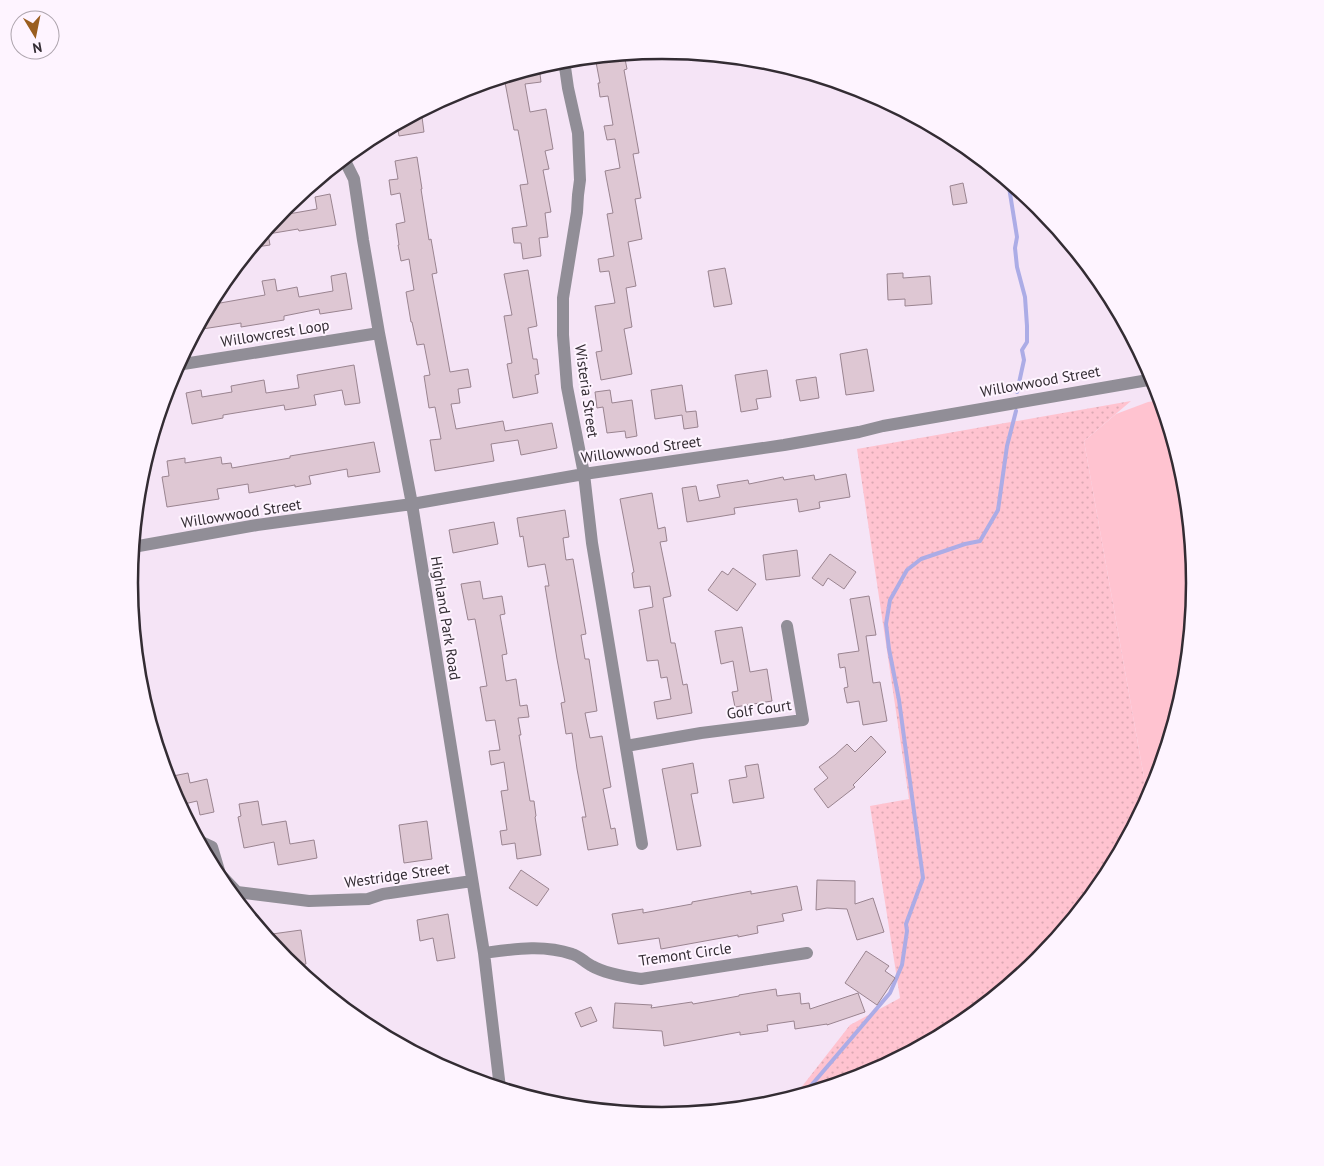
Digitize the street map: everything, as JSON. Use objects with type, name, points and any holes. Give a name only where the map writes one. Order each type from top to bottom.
[{"type":"street","name":"Wisteria Street","points":[[565,68],[578,133],[580,180],[564,298],[563,335],[567,387],[584,474],[592,543],[642,844]]},
{"type":"street","name":"Highland Park Road","points":[[345,166],[354,179],[379,333],[412,504],[484,953],[499,1081]]},
{"type":"street","name":"Willowcrest Loop","points":[[186,365],[379,333]]},
{"type":"street","name":"Willowwood Street","points":[[139,546],[257,525],[412,504],[584,474],[784,445],[1145,381]]},
{"type":"street","name":"Golf Court","points":[[626,746],[701,733],[803,720],[787,626]]},
{"type":"street","name":"Westridge Street","points":[[208,845],[212,847],[215,856]]},
{"type":"street","name":"Westridge Street","points":[[241,895],[309,901],[368,899],[383,894],[472,881]]},
{"type":"street","name":"Tremont Circle","points":[[484,953],[519,948],[550,948],[575,954],[594,968],[625,977],[641,979],[807,953]]},
{"type":"shaded area","points":[[1131,401],[1084,441],[1145,785],[1116,845],[1078,902],[1033,954],[1008,977],[953,1019],[924,1037],[863,1067],[801,1088],[850,1025],[900,998],[870,806],[909,799],[857,449]]},
{"type":"shaded area","points":[[1153,401],[1158,414],[1176,481],[1182,515],[1186,583],[1182,651],[1176,685],[1158,752],[1145,785],[1084,441],[1116,414]]},
{"type":"building","points":[[625,60],[627,69],[624,70],[639,153],[633,154],[641,198],[635,199],[642,239],[628,242],[636,286],[626,288],[632,327],[624,329],[632,374],[601,380],[596,352],[602,351],[595,306],[615,303],[609,271],[600,272],[598,259],[614,256],[607,214],[613,213],[605,171],[620,168],[615,139],[607,140],[604,126],[613,125],[608,96],[600,97],[598,83],[600,83],[596,63]]},
{"type":"building","points":[[540,74],[541,82],[525,84],[530,112],[546,109],[553,149],[545,151],[549,169],[543,170],[551,212],[545,213],[548,237],[539,238],[541,256],[523,259],[521,243],[514,243],[512,228],[527,226],[520,185],[528,184],[518,130],[514,130],[505,83]]},
{"type":"building","points":[[422,117],[424,132],[399,136],[398,130]]},
{"type":"building","points":[[417,157],[429,240],[431,239],[437,273],[432,274],[450,372],[468,369],[471,387],[458,389],[460,403],[451,404],[456,429],[503,421],[505,431],[552,423],[557,448],[521,455],[518,440],[491,444],[494,461],[435,471],[430,440],[441,439],[435,407],[429,408],[424,376],[430,375],[424,344],[417,345],[411,322],[406,292],[414,290],[409,259],[401,261],[398,245],[396,224],[405,222],[400,193],[391,195],[389,180],[398,179],[395,161]]},
{"type":"building","points":[[963,183],[967,203],[953,205],[950,186]]},
{"type":"building","points":[[330,194],[336,225],[271,233],[289,214],[317,209],[315,197]]},
{"type":"building","points":[[268,237],[270,245],[260,246]]},
{"type":"building","points":[[725,268],[732,304],[714,307],[708,271]]},
{"type":"building","points":[[528,270],[537,326],[528,328],[533,359],[537,359],[539,374],[535,375],[538,393],[513,398],[507,364],[512,363],[504,316],[512,315],[504,274]]},
{"type":"building","points":[[346,273],[352,309],[320,314],[319,309],[284,316],[284,320],[241,327],[241,323],[204,329],[219,303],[265,295],[262,281],[275,279],[277,291],[297,287],[299,297],[333,291],[331,276]]},
{"type":"building","points":[[903,273],[903,278],[930,276],[932,304],[905,306],[905,299],[888,300],[887,274]]},
{"type":"building","points":[[867,349],[874,391],[846,395],[840,354]]},
{"type":"building","points":[[354,365],[360,403],[345,405],[342,390],[314,395],[316,405],[285,410],[284,405],[223,415],[223,418],[192,424],[186,393],[201,390],[202,397],[232,392],[231,386],[264,380],[266,393],[299,388],[297,375]]},
{"type":"building","points":[[767,370],[771,397],[756,399],[758,409],[741,412],[735,375]]},
{"type":"building","points":[[816,377],[819,398],[800,401],[796,380]]},
{"type":"building","points":[[682,385],[686,412],[696,411],[698,427],[684,429],[682,415],[655,419],[651,390]]},
{"type":"building","points":[[610,390],[612,403],[632,400],[637,436],[626,438],[625,431],[607,433],[603,407],[597,408],[595,392]]},
{"type":"building","points":[[374,442],[380,472],[348,477],[347,469],[309,476],[311,484],[249,493],[248,484],[217,489],[219,499],[167,507],[162,477],[169,476],[167,461],[185,458],[185,463],[221,457],[222,464],[231,463],[232,468]]},
{"type":"building","points":[[846,474],[850,497],[819,502],[820,508],[799,512],[797,499],[734,508],[735,514],[687,522],[682,488],[696,486],[699,501],[720,497],[717,485],[748,480],[749,484],[783,477],[784,480],[814,475],[815,480]]},
{"type":"building","points":[[652,493],[658,529],[665,527],[667,541],[660,542],[671,596],[663,598],[671,643],[675,643],[683,685],[687,684],[692,713],[657,719],[654,702],[671,699],[667,677],[661,678],[658,660],[647,661],[639,610],[653,607],[650,586],[634,588],[632,573],[634,572],[620,499]]},
{"type":"building","points":[[565,510],[569,537],[563,538],[566,560],[573,559],[586,634],[581,635],[585,659],[589,659],[597,711],[585,713],[590,738],[602,736],[611,787],[603,789],[611,829],[615,828],[618,845],[588,850],[582,817],[586,817],[572,733],[566,734],[561,703],[565,702],[545,586],[549,586],[545,564],[528,567],[523,536],[520,537],[517,518]]},
{"type":"building","points":[[494,522],[498,544],[453,553],[449,530]]},
{"type":"building","points":[[797,550],[800,576],[766,580],[763,555]]},
{"type":"building","points":[[830,554],[856,572],[844,589],[828,578],[823,586],[812,578]]},
{"type":"building","points":[[733,568],[756,584],[737,611],[708,590],[722,571],[728,575]]},
{"type":"building","points":[[480,581],[483,599],[502,596],[505,614],[500,615],[507,654],[502,655],[506,681],[516,679],[520,706],[527,705],[529,717],[518,718],[521,735],[519,735],[530,801],[534,801],[541,855],[517,859],[515,843],[502,845],[500,831],[507,830],[501,791],[508,790],[504,762],[491,765],[489,751],[500,750],[495,720],[486,721],[480,687],[487,686],[475,619],[468,620],[461,584]]},
{"type":"building","points":[[869,596],[876,635],[866,636],[873,683],[880,682],[887,721],[863,725],[859,701],[847,703],[844,688],[848,687],[845,667],[840,668],[838,654],[859,651],[850,599]]},
{"type":"building","points":[[742,627],[750,672],[767,669],[772,701],[735,707],[732,692],[738,691],[733,661],[721,664],[715,631]]},
{"type":"building","points":[[871,736],[886,752],[853,785],[855,787],[828,808],[814,789],[828,778],[819,767],[847,744],[855,752]]},
{"type":"building","points":[[693,763],[698,793],[691,794],[701,846],[677,850],[662,769]]},
{"type":"building","points":[[758,764],[764,798],[733,803],[729,780],[747,777],[745,766]]},
{"type":"building","points":[[188,773],[190,783],[207,779],[214,812],[200,815],[197,801],[187,803],[175,776]]},
{"type":"building","points":[[258,801],[262,825],[286,821],[290,844],[314,840],[317,858],[278,865],[274,842],[244,848],[238,817],[241,816],[239,804]]},
{"type":"building","points":[[427,821],[432,859],[404,863],[399,825]]},
{"type":"building","points":[[521,870],[549,889],[537,906],[509,888]]},
{"type":"building","points":[[817,880],[855,881],[855,904],[873,898],[884,932],[857,940],[847,909],[827,908],[816,910]]},
{"type":"building","points":[[797,886],[802,910],[782,914],[784,921],[757,926],[758,933],[661,949],[659,938],[618,944],[612,914],[643,909],[643,913],[751,891],[751,894]]},
{"type":"building","points":[[448,914],[455,958],[437,961],[433,938],[420,941],[417,920]]},
{"type":"building","points":[[301,930],[306,964],[302,965],[273,934]]},
{"type":"building","points":[[866,951],[889,966],[885,971],[895,978],[877,1005],[845,983]]},
{"type":"building","points":[[776,989],[777,996],[800,993],[801,1004],[809,1003],[810,1009],[858,993],[865,1012],[827,1025],[795,1029],[794,1021],[767,1025],[768,1031],[740,1035],[740,1032],[664,1046],[662,1031],[613,1028],[615,1003],[652,1005],[651,1008],[692,1002],[693,1004]]},
{"type":"building","points":[[591,1007],[597,1021],[581,1027],[575,1013]]},
{"type":"waterway","points":[[1010,190],[1017,237],[1015,248],[1017,267],[1025,297],[1027,326],[1027,342],[1022,350],[1024,360],[1017,392]]},
{"type":"waterway","points":[[812,1085],[890,993],[902,965],[907,931],[906,924],[923,878],[899,700],[886,624],[890,600],[907,570],[921,559],[965,544],[980,541],[998,510],[1007,446],[1016,411]]}]
